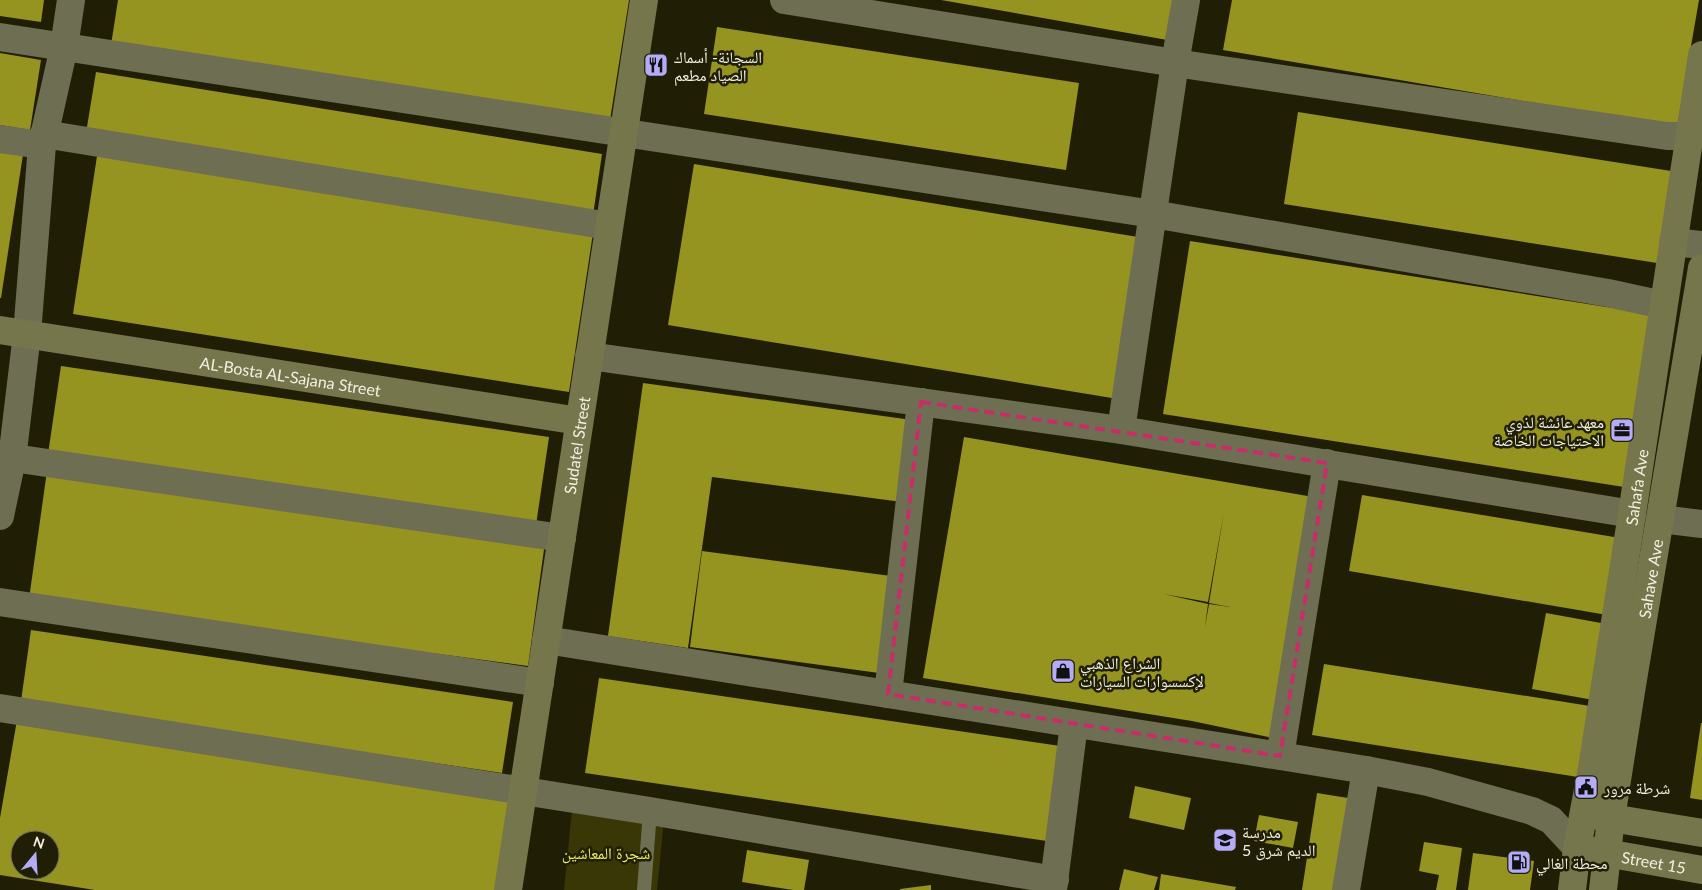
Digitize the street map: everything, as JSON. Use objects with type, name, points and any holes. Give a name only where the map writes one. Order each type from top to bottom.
[{"type":"street","points":[[0,516],[6,457],[28,334],[43,140],[64,46],[71,0]]},
{"type":"street","name":"Sudatel Street","points":[[508,890],[644,0]]},
{"type":"street","points":[[784,0],[1175,63],[1667,136],[1690,136]]},
{"type":"street","points":[[1121,430],[1186,0]]},
{"type":"street","points":[[0,37],[1153,214],[1598,291],[1663,305]]},
{"type":"street","name":"Sahafa Ave","points":[[1572,890],[1577,848],[1632,514],[1702,55]]},
{"type":"street","points":[[0,139],[43,140],[609,226]]},
{"type":"street","points":[[1673,242],[1702,245]]},
{"type":"street","name":"Sahave Ave","points":[[1603,890],[1611,818],[1702,268]]},
{"type":"street","name":"AL-Bosta AL-Sajana Street","points":[[0,330],[579,421]]},
{"type":"street","points":[[589,356],[1121,430],[1632,514]]},
{"type":"street","points":[[888,694],[921,402]]},
{"type":"street","points":[[6,457],[562,538]]},
{"type":"street","points":[[1280,756],[1327,463]]},
{"type":"street","points":[[1661,519],[1702,524]]},
{"type":"street","points":[[0,602],[540,683]]},
{"type":"street","points":[[546,640],[1280,756],[1428,782],[1532,811],[1551,820],[1577,848]]},
{"type":"street","points":[[0,708],[650,811],[1054,885],[1074,724]]},
{"type":"street","points":[[1346,890],[1366,770]]},
{"type":"street","points":[[1551,820],[1584,814],[1702,833]]},
{"type":"street","name":"Street 15","points":[[1577,848],[1702,870]]},
{"type":"lane","points":[[644,890],[650,811]]},
{"type":"highlighted area","points":[[921,402],[1327,463],[1280,756],[888,694]]},
{"type":"green space","name":"شجرة المعاشين","points":[[572,810],[664,819],[657,890],[564,890]]},
{"type":"building","points":[[0,0],[44,0],[41,22],[0,16]]},
{"type":"building","points":[[118,0],[629,0],[610,120],[111,45]]},
{"type":"building","points":[[941,0],[1180,0],[1173,41]]},
{"type":"building","points":[[1232,0],[1699,0],[1677,127],[1223,50]]},
{"type":"building","points":[[717,27],[1079,83],[1066,170],[704,114]]},
{"type":"building","points":[[0,53],[41,60],[30,130],[0,125]]},
{"type":"building","points":[[96,72],[602,154],[593,215],[86,133]]},
{"type":"building","points":[[1298,112],[1671,171],[1657,263],[1284,204]]},
{"type":"building","points":[[0,144],[24,148],[1,298],[0,298]]},
{"type":"building","points":[[97,156],[593,233],[569,392],[73,314]]},
{"type":"building","points":[[694,164],[1144,238],[1118,399],[668,325]]},
{"type":"building","points":[[1190,241],[1651,314],[1624,487],[1163,414]]},
{"type":"building","points":[[61,366],[549,437],[536,525],[48,454]]},
{"type":"building","points":[[643,383],[912,420],[902,502],[712,477],[688,648],[608,636]]},
{"type":"building","points":[[964,437],[1319,498],[1278,739],[1192,721],[923,678]],"holes":[[[1224,512],[1209,603],[1230,607],[1209,604],[1205,627],[1208,604],[1164,594],[1208,602]]]},
{"type":"building","points":[[47,471],[545,542],[528,666],[29,599]]},
{"type":"building","points":[[1362,495],[1626,539],[1613,616],[1349,571]]},
{"type":"building","points":[[702,551],[891,576],[879,673],[690,647]]},
{"type":"building","points":[[1546,613],[1612,625],[1599,701],[1532,689]]},
{"type":"building","points":[[31,630],[513,702],[502,773],[21,701]]},
{"type":"building","points":[[1324,664],[1590,706],[1578,777],[1312,735]]},
{"type":"building","points":[[599,678],[1067,747],[1054,842],[585,773]]},
{"type":"building","points":[[17,720],[509,797],[495,890],[95,890],[32,880],[60,880],[60,830],[10,830],[10,877],[0,875],[0,818]]},
{"type":"building","points":[[1702,723],[1702,800],[1690,798]]},
{"type":"building","points":[[1135,786],[1191,798],[1184,830],[1129,818]]},
{"type":"building","points":[[1317,793],[1348,798],[1334,890],[1302,890]]},
{"type":"building","points":[[1259,815],[1298,822],[1293,848],[1254,841]]},
{"type":"building","points":[[1424,842],[1462,848],[1456,890],[1436,890],[1439,875],[1419,871]]},
{"type":"building","points":[[747,850],[809,860],[804,890],[742,882]]},
{"type":"building","points":[[1473,853],[1534,861],[1530,890],[1468,890]]},
{"type":"building","points":[[1124,869],[1158,877],[1154,890],[1119,890]]},
{"type":"building","points":[[1161,874],[1236,887],[1235,890],[1159,890]]},
{"type":"building","points":[[931,885],[931,890],[900,890],[900,889]]},
{"type":"place","name":"السجانة- أسماك الصياد مطعم","points":[[656,65]]},
{"type":"place","name":"معهد عائشة لذوي الاحتياجات الخاصة","points":[[1622,430]]},
{"type":"place","name":"الشراع الذهبي لإكسسوارات السيارات","points":[[1063,671]]},
{"type":"place","name":"شرطة مرور","points":[[1586,787]]},
{"type":"place","name":"مدرسة الديم شرق 5","points":[[1225,840]]},
{"type":"place","name":"محطة الغالي","points":[[1519,862]]}]
